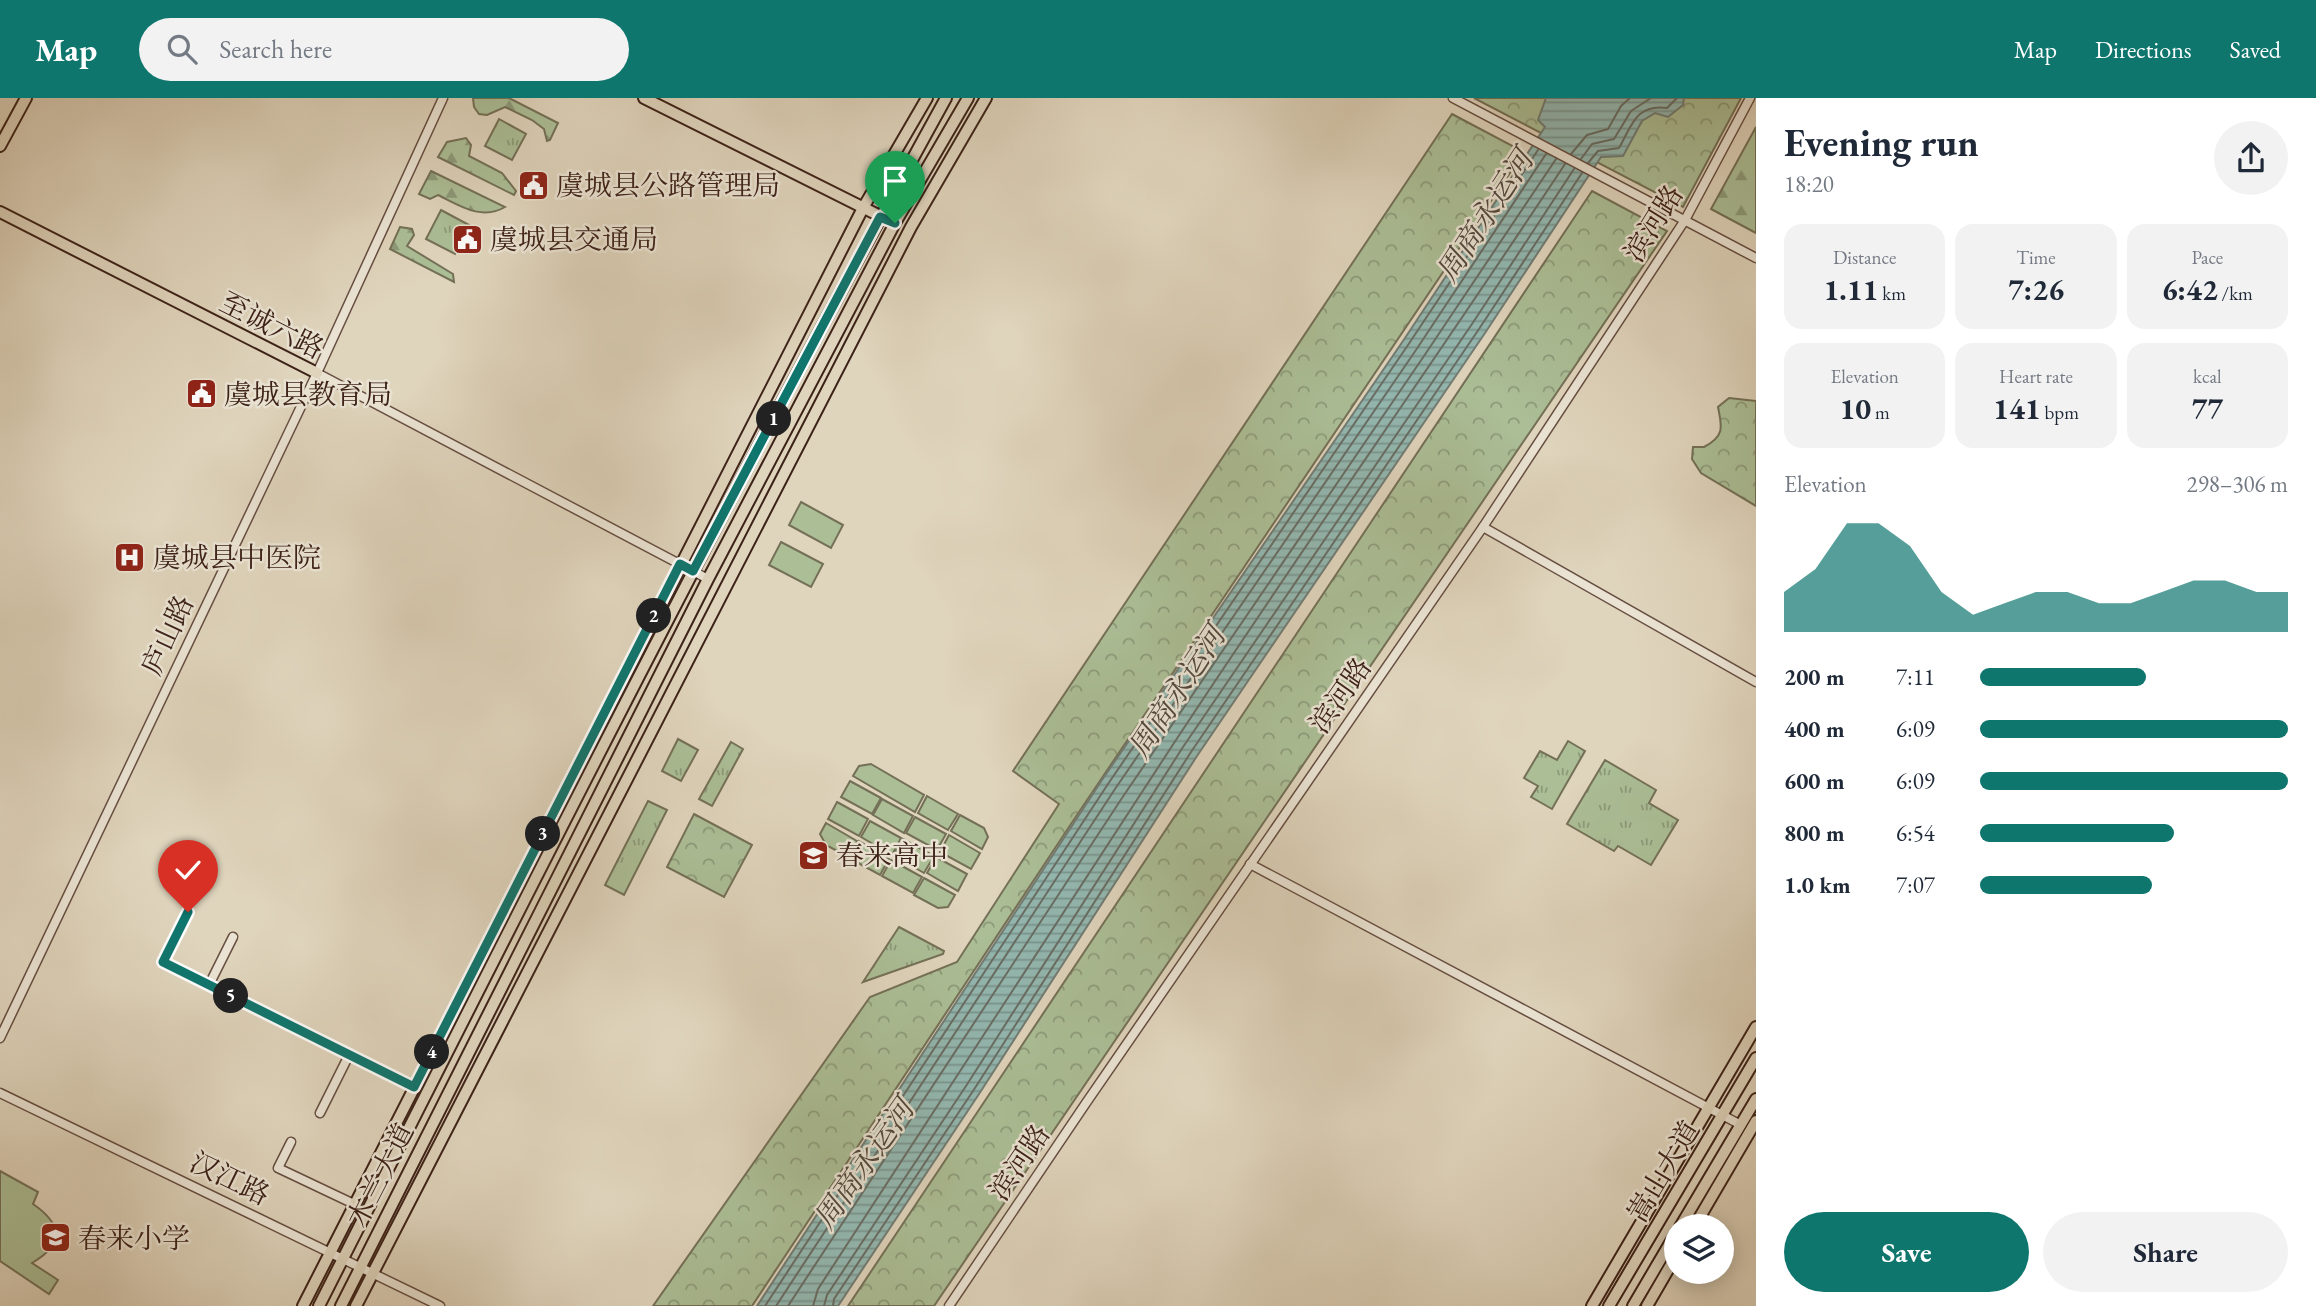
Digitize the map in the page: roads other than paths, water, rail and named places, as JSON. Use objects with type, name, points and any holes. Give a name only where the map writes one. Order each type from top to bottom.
[{"type":"main road","points":[[0,146],[26,98]]},
{"type":"main road","points":[[644,98],[895,223]]},
{"type":"main road","points":[[303,1306],[863,208],[927,98]]},
{"type":"main road","name":"木兰大道","points":[[320,1306],[693,571],[946,98]]},
{"type":"main road","name":"木兰大道","points":[[341,1306],[708,579],[895,223],[968,98]]},
{"type":"main road","points":[[356,1306],[911,227],[986,98]]},
{"type":"main road","name":"至诚六路","points":[[0,212],[317,373]]},
{"type":"main road","points":[[1592,1306],[1756,1027]]},
{"type":"main road","name":"嵩山大道","points":[[1609,1306],[1756,1058]]},
{"type":"main road","name":"嵩山大道","points":[[1688,1214],[1756,1099]]},
{"type":"main road","points":[[1702,1214],[1756,1121]]},
{"type":"main road","name":"嵩山大道","points":[[1633,1306],[1664,1253]]},
{"type":"main road","points":[[1647,1306],[1664,1277]]},
{"type":"street","name":"庐山路","points":[[0,1038],[317,373],[443,98]]},
{"type":"street","points":[[1453,98],[1756,258]]},
{"type":"street","name":"滨河路","points":[[949,1306],[1483,527],[1685,220],[1750,98]]},
{"type":"street","name":"至诚六路","points":[[317,373],[708,579]]},
{"type":"street","points":[[1483,527],[1756,682]]},
{"type":"street","points":[[1250,864],[1741,1125]]},
{"type":"street","points":[[188,912],[163,962],[414,1087]]},
{"type":"street","points":[[209,985],[233,937]]},
{"type":"street","points":[[320,1113],[349,1055]]},
{"type":"street","name":"汉江路","points":[[0,1093],[440,1306]]},
{"type":"street","points":[[291,1142],[278,1168],[354,1205]]},
{"type":"water","name":"周商永运河","points":[[1546,98],[1684,98],[1683,105],[1668,117],[1655,113],[1642,121],[1623,156],[1601,157],[1485,333],[1197,756],[979,1094],[838,1306],[757,1306],[1102,780],[1403,341],[1545,127],[1538,120]]},
{"type":"place","name":"虞城县公路管理局","points":[[533,185]]},
{"type":"place","name":"虞城县交通局","points":[[467,239]]},
{"type":"place","name":"虞城县教育局","points":[[201,394]]},
{"type":"place","name":"虞城县中医院","points":[[130,557]]},
{"type":"place","name":"春来高中","points":[[813,855]]},
{"type":"place","name":"春来小学","points":[[55,1238]]}]
